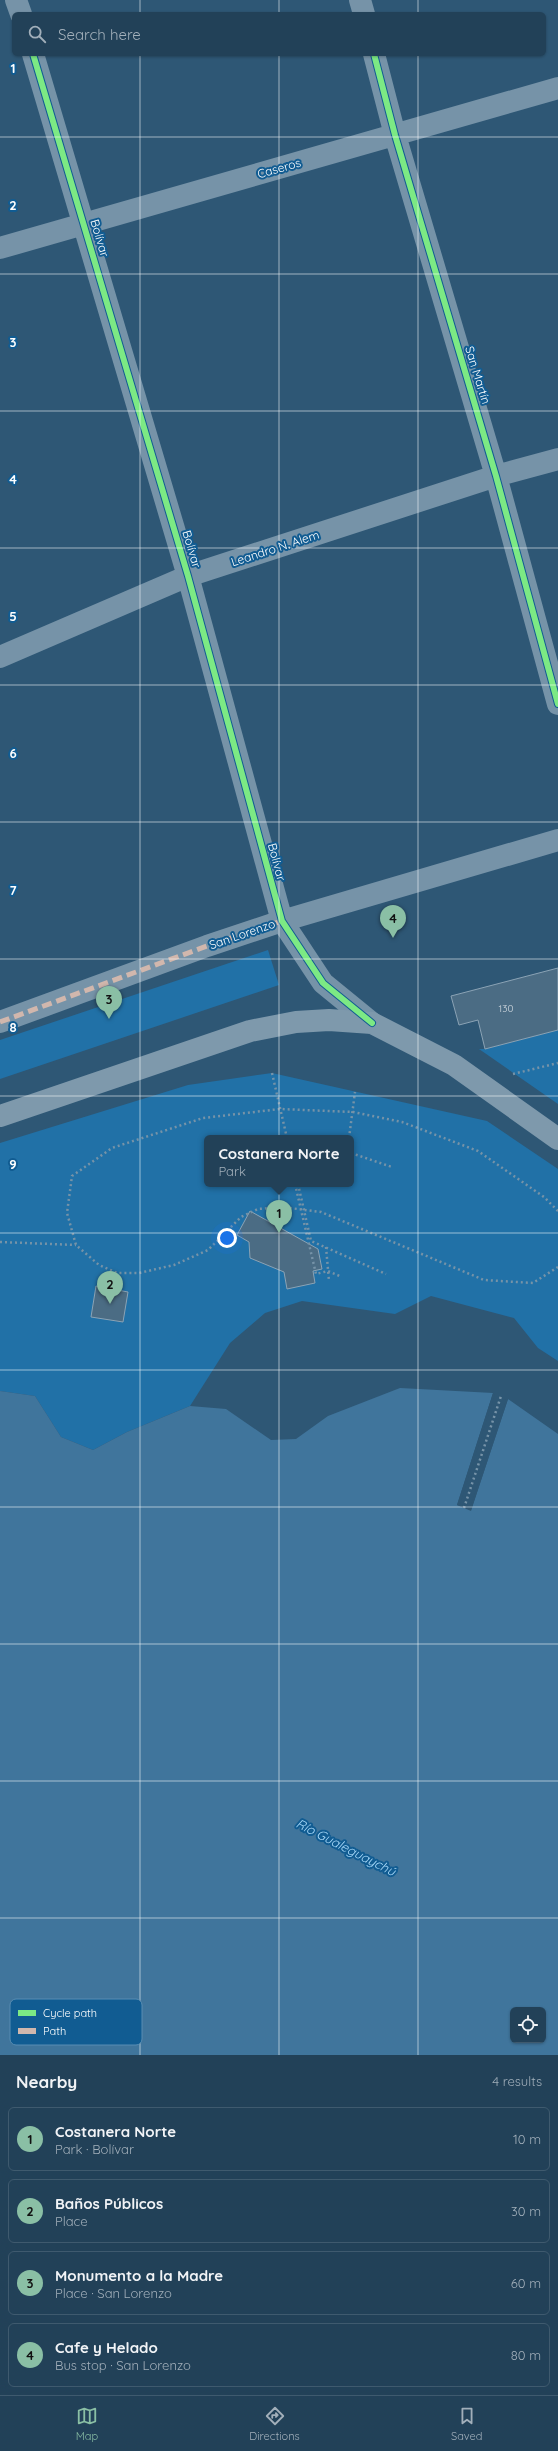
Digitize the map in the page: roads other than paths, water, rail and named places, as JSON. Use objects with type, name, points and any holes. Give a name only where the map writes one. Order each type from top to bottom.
[{"type":"main road","points":[[0,1116],[250,1031],[296,1022],[329,1020],[372,1023],[454,1066],[558,1138]]},
{"type":"street","points":[[16,0],[20,12]]},
{"type":"street","points":[[360,0],[363,12]]},
{"type":"street","name":"Bolívar","points":[[34,56],[188,576],[282,921],[323,983],[372,1023]]},
{"type":"street","name":"San Martín","points":[[375,56],[395,135],[496,476],[558,704]]},
{"type":"street","name":"Caseros","points":[[0,248],[558,88]]},
{"type":"street","name":"Leandro N. Alem","points":[[0,657],[188,576],[496,476],[558,459]]},
{"type":"street","name":"San Lorenzo","points":[[0,1022],[207,946],[282,921],[558,840]]},
{"type":"water","name":"Río Gualeguaychú","points":[[400,1388],[493,1393],[457,1505],[471,1510],[508,1399],[558,1434],[558,2055],[0,2055],[0,1391],[35,1396],[61,1437],[93,1450],[127,1432],[190,1406],[226,1409],[271,1440],[296,1439],[328,1416]]},
{"type":"place","name":"Cafe y Helado","points":[[393,938]]},
{"type":"place","name":"Monumento a la Madre","points":[[109,1019]]},
{"type":"place","name":"Costanera Norte","points":[[279,1233]]},
{"type":"place","name":"Baños Públicos","points":[[110,1304]]}]
